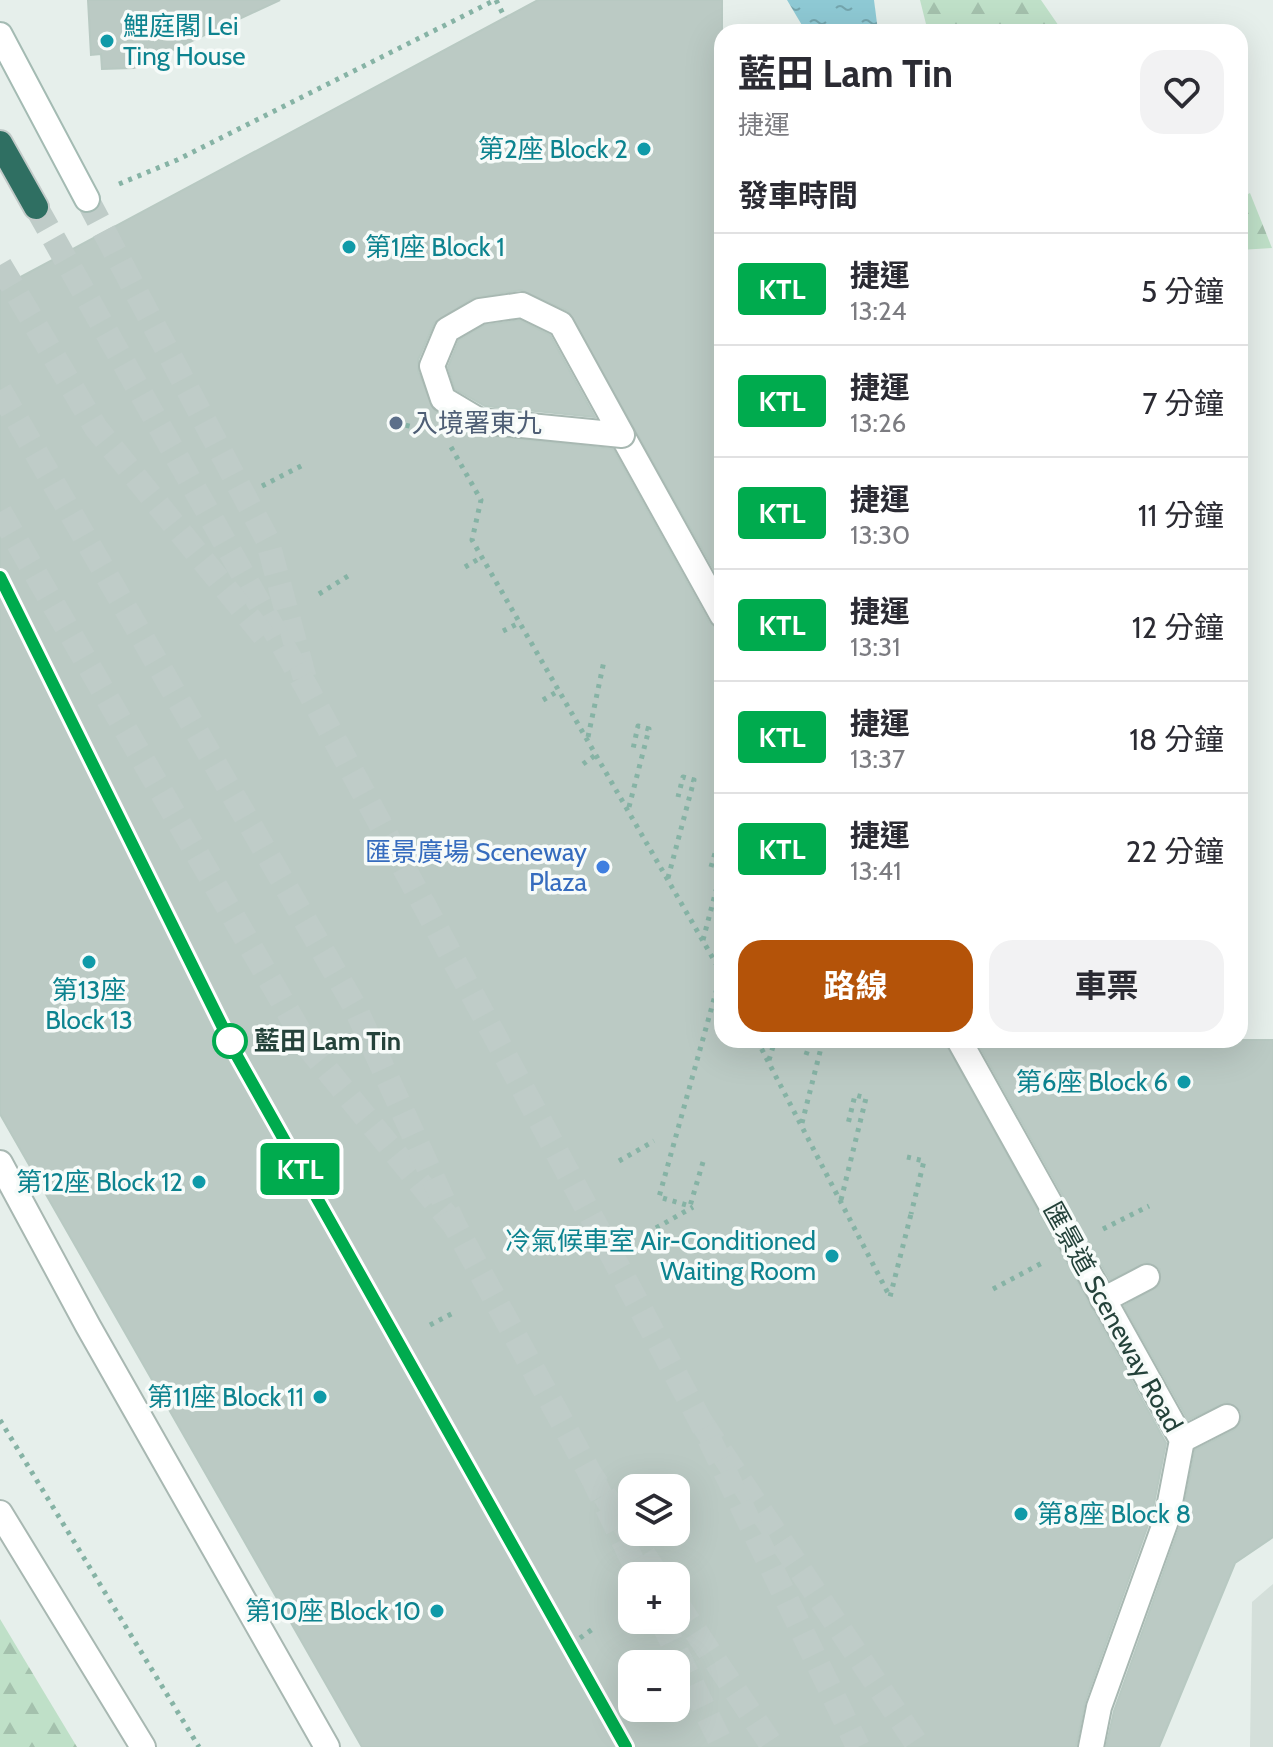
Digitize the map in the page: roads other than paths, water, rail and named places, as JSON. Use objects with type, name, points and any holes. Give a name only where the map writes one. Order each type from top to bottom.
[{"type":"highway","points":[[0,143],[36,207]]},
{"type":"street","points":[[0,35],[97,194]]},
{"type":"street","points":[[622,435],[480,421],[455,407],[443,399],[432,366],[447,330],[480,311],[522,305],[561,324],[714,601]]},
{"type":"street","name":"匯景道 Sceneway Road","points":[[963,1048],[1182,1440],[1167,1518],[1099,1707],[1091,1747]]},
{"type":"street","points":[[0,1163],[88,1326],[327,1747]]},
{"type":"street","points":[[1103,1300],[1147,1277]]},
{"type":"street","points":[[1182,1440],[1227,1417]]},
{"type":"street","points":[[0,1513],[143,1747]]},
{"type":"water","points":[[787,0],[874,0],[877,24],[801,24]]},
{"type":"tunnel","points":[[87,199],[267,539],[308,690]]},
{"type":"tunnel","points":[[36,207],[308,690],[701,1422],[858,1747]]},
{"type":"tunnel","points":[[0,265],[96,428],[264,636]]},
{"type":"tunnel","points":[[0,390],[355,1007],[455,1226],[591,1475],[649,1562]]},
{"type":"tunnel","points":[[0,512],[309,1048],[455,1226]]},
{"type":"tunnel","points":[[701,1422],[919,1747]]},
{"type":"tunnel","points":[[591,1475],[633,1562]]},
{"type":"tunnel","points":[[690,1623],[773,1747]]},
{"type":"tunnel","points":[[668,1634],[723,1747]]},
{"type":"metro line","name":"KTL","points":[[0,577],[237,1056],[626,1747]]},
{"type":"place","name":"鯉庭閣 Lei Ting House","points":[[107,41]]},
{"type":"place","name":"第2座 Block 2","points":[[644,149]]},
{"type":"place","name":"第1座 Block 1","points":[[349,247]]},
{"type":"place","name":"入境署東九","points":[[396,423]]},
{"type":"place","name":"匯景廣場 Sceneway Plaza","points":[[603,867]]},
{"type":"place","name":"第13座 Block 13","points":[[89,962]]},
{"type":"place","name":"藍田 Lam Tin","points":[[230,1041]]},
{"type":"place","name":"第6座 Block 6","points":[[1184,1082]]},
{"type":"place","name":"第12座 Block 12","points":[[199,1182]]},
{"type":"place","name":"冷氣候車室 Air-Conditioned Waiting Room","points":[[832,1256]]},
{"type":"place","name":"第11座 Block 11","points":[[320,1397]]},
{"type":"place","name":"第8座 Block 8","points":[[1021,1514]]},
{"type":"place","name":"第10座 Block 10","points":[[437,1611]]}]
